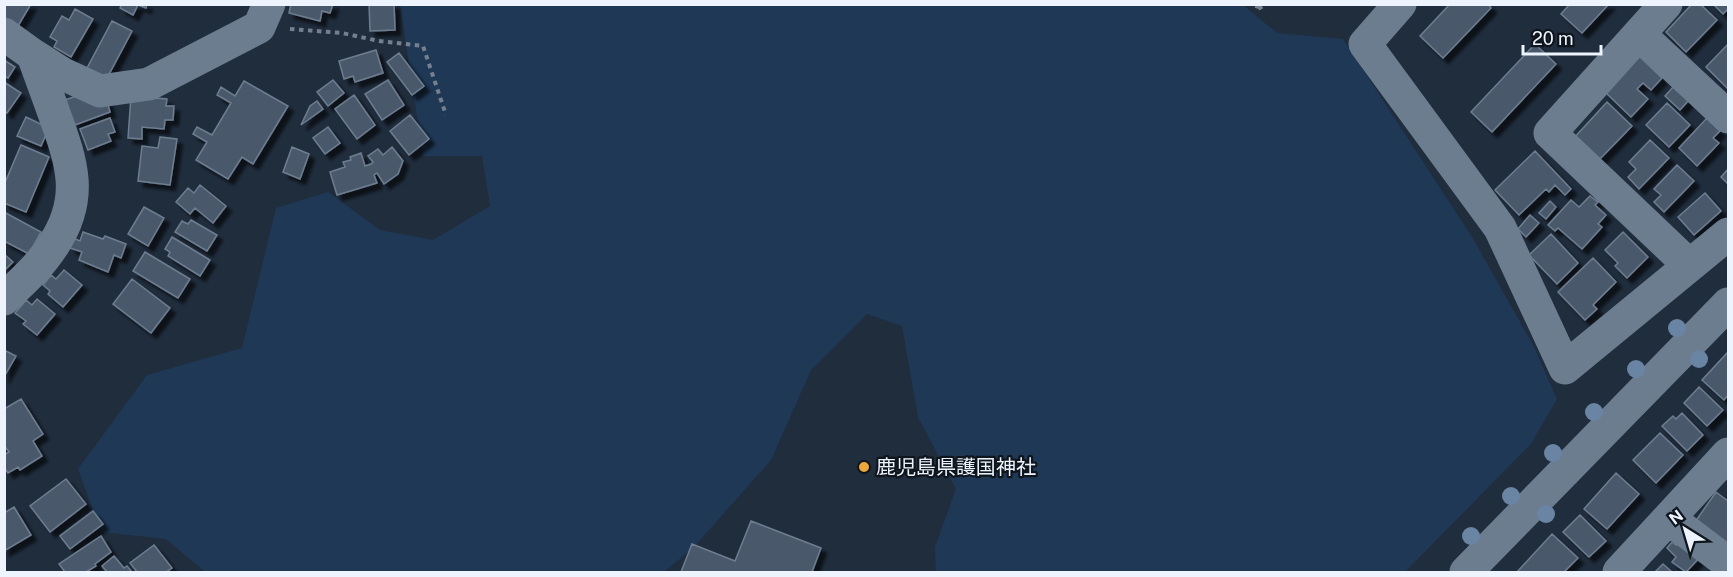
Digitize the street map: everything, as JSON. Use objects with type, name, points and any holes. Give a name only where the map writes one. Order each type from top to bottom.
[{"type":"street","points":[[1400,4],[1365,44],[1500,228],[1565,368],[1728,234]]},
{"type":"street","points":[[1666,4],[1550,133],[1689,265]]},
{"type":"street","points":[[4,34],[63,74],[100,92],[149,84],[264,16]]},
{"type":"street","points":[[1639,34],[1728,117]]},
{"type":"street","points":[[4,299],[35,269],[55,243],[70,211],[73,182],[69,156],[33,55]]},
{"type":"street","points":[[1466,573],[1728,304]]},
{"type":"street","points":[[1618,573],[1728,454]]},
{"type":"street","points":[[1670,519],[1728,563]]},
{"type":"path","points":[[1258,4],[1256,10],[1267,4]]},
{"type":"path","points":[[264,16],[380,41],[423,46],[446,115]]},
{"type":"shaded area","points":[[400,4],[1243,5],[1277,33],[1343,39],[1472,237],[1534,347],[1557,399],[1531,444],[1405,572],[936,572],[935,547],[956,489],[918,417],[902,326],[867,314],[811,370],[771,460],[694,547],[664,572],[205,572],[166,539],[101,532],[78,469],[147,375],[242,348],[276,208],[328,192],[380,230],[433,240],[490,206],[482,156],[423,156]]},
{"type":"building","points":[[4,4],[31,4],[18,26],[4,18]]},
{"type":"building","points":[[122,4],[147,4],[146,8],[138,5],[133,15],[120,8]]},
{"type":"building","points":[[291,4],[333,4],[330,13],[322,11],[320,21],[289,13]]},
{"type":"building","points":[[369,4],[394,4],[395,30],[370,31]]},
{"type":"building","points":[[1450,4],[1488,4],[1491,8],[1443,58],[1420,36]]},
{"type":"building","points":[[1570,4],[1609,4],[1582,33],[1561,14]]},
{"type":"building","points":[[1692,4],[1700,4],[1717,20],[1686,52],[1666,32]]},
{"type":"building","points":[[1713,4],[1728,4],[1728,9],[1723,14]]},
{"type":"building","points":[[75,9],[93,19],[71,57],[54,47],[57,41],[50,37],[62,16],[69,20]]},
{"type":"building","points":[[112,21],[132,31],[106,80],[86,70]]},
{"type":"building","points":[[1535,44],[1556,64],[1492,132],[1471,112]]},
{"type":"building","points":[[1728,44],[1728,89],[1706,67]]},
{"type":"building","points":[[376,50],[383,73],[355,82],[353,76],[344,79],[339,61]]},
{"type":"building","points":[[399,53],[424,86],[412,95],[387,62]]},
{"type":"building","points":[[1638,55],[1662,78],[1651,90],[1643,83],[1637,89],[1648,99],[1631,117],[1604,91]]},
{"type":"building","points":[[4,60],[15,67],[8,78],[4,76]]},
{"type":"building","points":[[333,80],[344,93],[328,106],[317,92]]},
{"type":"building","points":[[388,80],[404,105],[382,120],[365,94]]},
{"type":"building","points":[[244,81],[288,106],[253,164],[242,157],[228,179],[196,160],[207,142],[193,134],[197,127],[212,135],[231,103],[217,95],[221,87],[235,96]]},
{"type":"building","points":[[4,82],[21,93],[7,113],[4,111]]},
{"type":"building","points":[[1674,86],[1689,100],[1680,110],[1665,96]]},
{"type":"building","points":[[85,93],[107,101],[110,112],[75,125],[65,100]]},
{"type":"building","points":[[354,95],[375,125],[357,139],[335,109]]},
{"type":"building","points":[[131,96],[167,99],[166,106],[174,106],[173,120],[165,120],[164,129],[142,127],[142,139],[128,138]]},
{"type":"building","points":[[317,101],[323,109],[301,125],[310,106]]},
{"type":"building","points":[[1607,102],[1632,126],[1597,162],[1573,139]]},
{"type":"building","points":[[1667,103],[1690,125],[1669,147],[1646,125]]},
{"type":"building","points":[[410,115],[429,139],[409,155],[390,131]]},
{"type":"building","points":[[26,117],[49,128],[41,146],[17,136]]},
{"type":"building","points":[[110,118],[115,132],[108,134],[111,141],[88,150],[80,129]]},
{"type":"building","points":[[1707,118],[1720,131],[1713,138],[1719,143],[1697,166],[1679,148]]},
{"type":"building","points":[[328,127],[340,143],[325,154],[313,138]]},
{"type":"building","points":[[160,137],[177,139],[170,185],[138,181],[142,146],[158,148]]},
{"type":"building","points":[[1650,140],[1669,158],[1639,189],[1628,177],[1636,169],[1629,162]]},
{"type":"building","points":[[21,145],[49,157],[26,212],[4,203],[4,185]]},
{"type":"building","points":[[292,147],[309,154],[300,179],[283,172]]},
{"type":"building","points":[[392,147],[403,161],[398,174],[384,184],[377,173],[374,175],[377,183],[337,195],[330,172],[345,167],[343,162],[361,153],[365,166],[371,164],[373,162],[368,156],[378,149],[383,155]]},
{"type":"building","points":[[1535,151],[1571,189],[1565,195],[1555,185],[1549,192],[1546,189],[1519,215],[1495,190]]},
{"type":"building","points":[[1677,165],[1694,181],[1664,212],[1654,202],[1661,195],[1654,189]]},
{"type":"building","points":[[1728,169],[1728,184],[1721,177]]},
{"type":"building","points":[[200,185],[226,206],[213,223],[195,208],[190,214],[176,202],[188,188],[194,193]]},
{"type":"building","points":[[1705,193],[1721,211],[1694,235],[1678,217]]},
{"type":"building","points":[[1590,196],[1598,202],[1595,205],[1606,215],[1598,224],[1602,227],[1582,249],[1558,228],[1555,231],[1548,225],[1571,200],[1579,207]]},
{"type":"building","points":[[1550,201],[1556,207],[1546,219],[1539,213]]},
{"type":"building","points":[[144,207],[164,218],[148,246],[128,234]]},
{"type":"building","points":[[4,212],[41,232],[29,254],[4,241]]},
{"type":"building","points":[[1530,215],[1539,223],[1526,237],[1518,229]]},
{"type":"building","points":[[191,220],[217,235],[207,251],[175,232],[182,221],[188,224]]},
{"type":"building","points":[[83,232],[103,239],[105,236],[126,244],[121,258],[114,255],[108,272],[79,260],[82,252],[70,248],[73,238],[80,241]]},
{"type":"building","points":[[1623,232],[1648,257],[1627,278],[1615,266],[1618,263],[1605,250]]},
{"type":"building","points":[[1551,234],[1578,263],[1557,284],[1529,255]]},
{"type":"building","points":[[172,237],[210,260],[200,276],[168,256],[170,252],[165,249]]},
{"type":"building","points":[[145,252],[190,279],[178,298],[133,271]]},
{"type":"building","points":[[4,254],[13,262],[4,271]]},
{"type":"building","points":[[1593,258],[1616,282],[1593,305],[1597,309],[1585,320],[1558,292]]},
{"type":"building","points":[[64,270],[82,285],[63,307],[48,294],[50,291],[43,285],[51,275],[56,279]]},
{"type":"building","points":[[132,279],[170,308],[151,333],[113,304]]},
{"type":"building","points":[[37,299],[55,314],[37,335],[23,324],[26,321],[15,313],[26,300],[32,305]]},
{"type":"building","points":[[4,350],[16,356],[4,377]]},
{"type":"building","points":[[1728,352],[1728,395],[1724,400],[1702,380]]},
{"type":"building","points":[[1699,387],[1723,410],[1707,426],[1684,403]]},
{"type":"building","points":[[21,399],[43,434],[33,441],[42,456],[20,470],[18,467],[8,473],[4,467],[4,455],[9,452],[4,445],[4,409]]},
{"type":"building","points":[[1682,413],[1703,435],[1687,451],[1662,426],[1673,416],[1676,419]]},
{"type":"building","points":[[1660,433],[1683,455],[1656,483],[1633,460]]},
{"type":"building","points":[[1616,473],[1639,494],[1607,529],[1584,509]]},
{"type":"building","points":[[66,479],[86,504],[50,532],[30,506]]},
{"type":"building","points":[[1716,492],[1728,501],[1728,545],[1695,522]]},
{"type":"building","points":[[14,507],[31,535],[4,551],[4,513]]},
{"type":"building","points":[[93,511],[103,524],[70,549],[60,536]]},
{"type":"building","points":[[1580,515],[1606,541],[1589,557],[1563,532]]},
{"type":"building","points":[[751,521],[821,548],[812,572],[681,572],[692,544],[735,561]]},
{"type":"building","points":[[1552,534],[1578,558],[1564,572],[1517,572]]},
{"type":"building","points":[[101,536],[111,552],[86,572],[65,572],[59,564]]},
{"type":"building","points":[[1683,537],[1703,554],[1686,572],[1672,562],[1676,557],[1667,548],[1672,542],[1676,545]]},
{"type":"building","points":[[154,545],[172,568],[166,572],[137,572],[130,563]]},
{"type":"building","points":[[114,556],[124,568],[127,566],[132,572],[107,572],[102,566]]},
{"type":"building","points":[[1663,564],[1672,572],[1655,572]]},
{"type":"place","name":"鹿児島県護国神社","points":[[864,467]]}]
